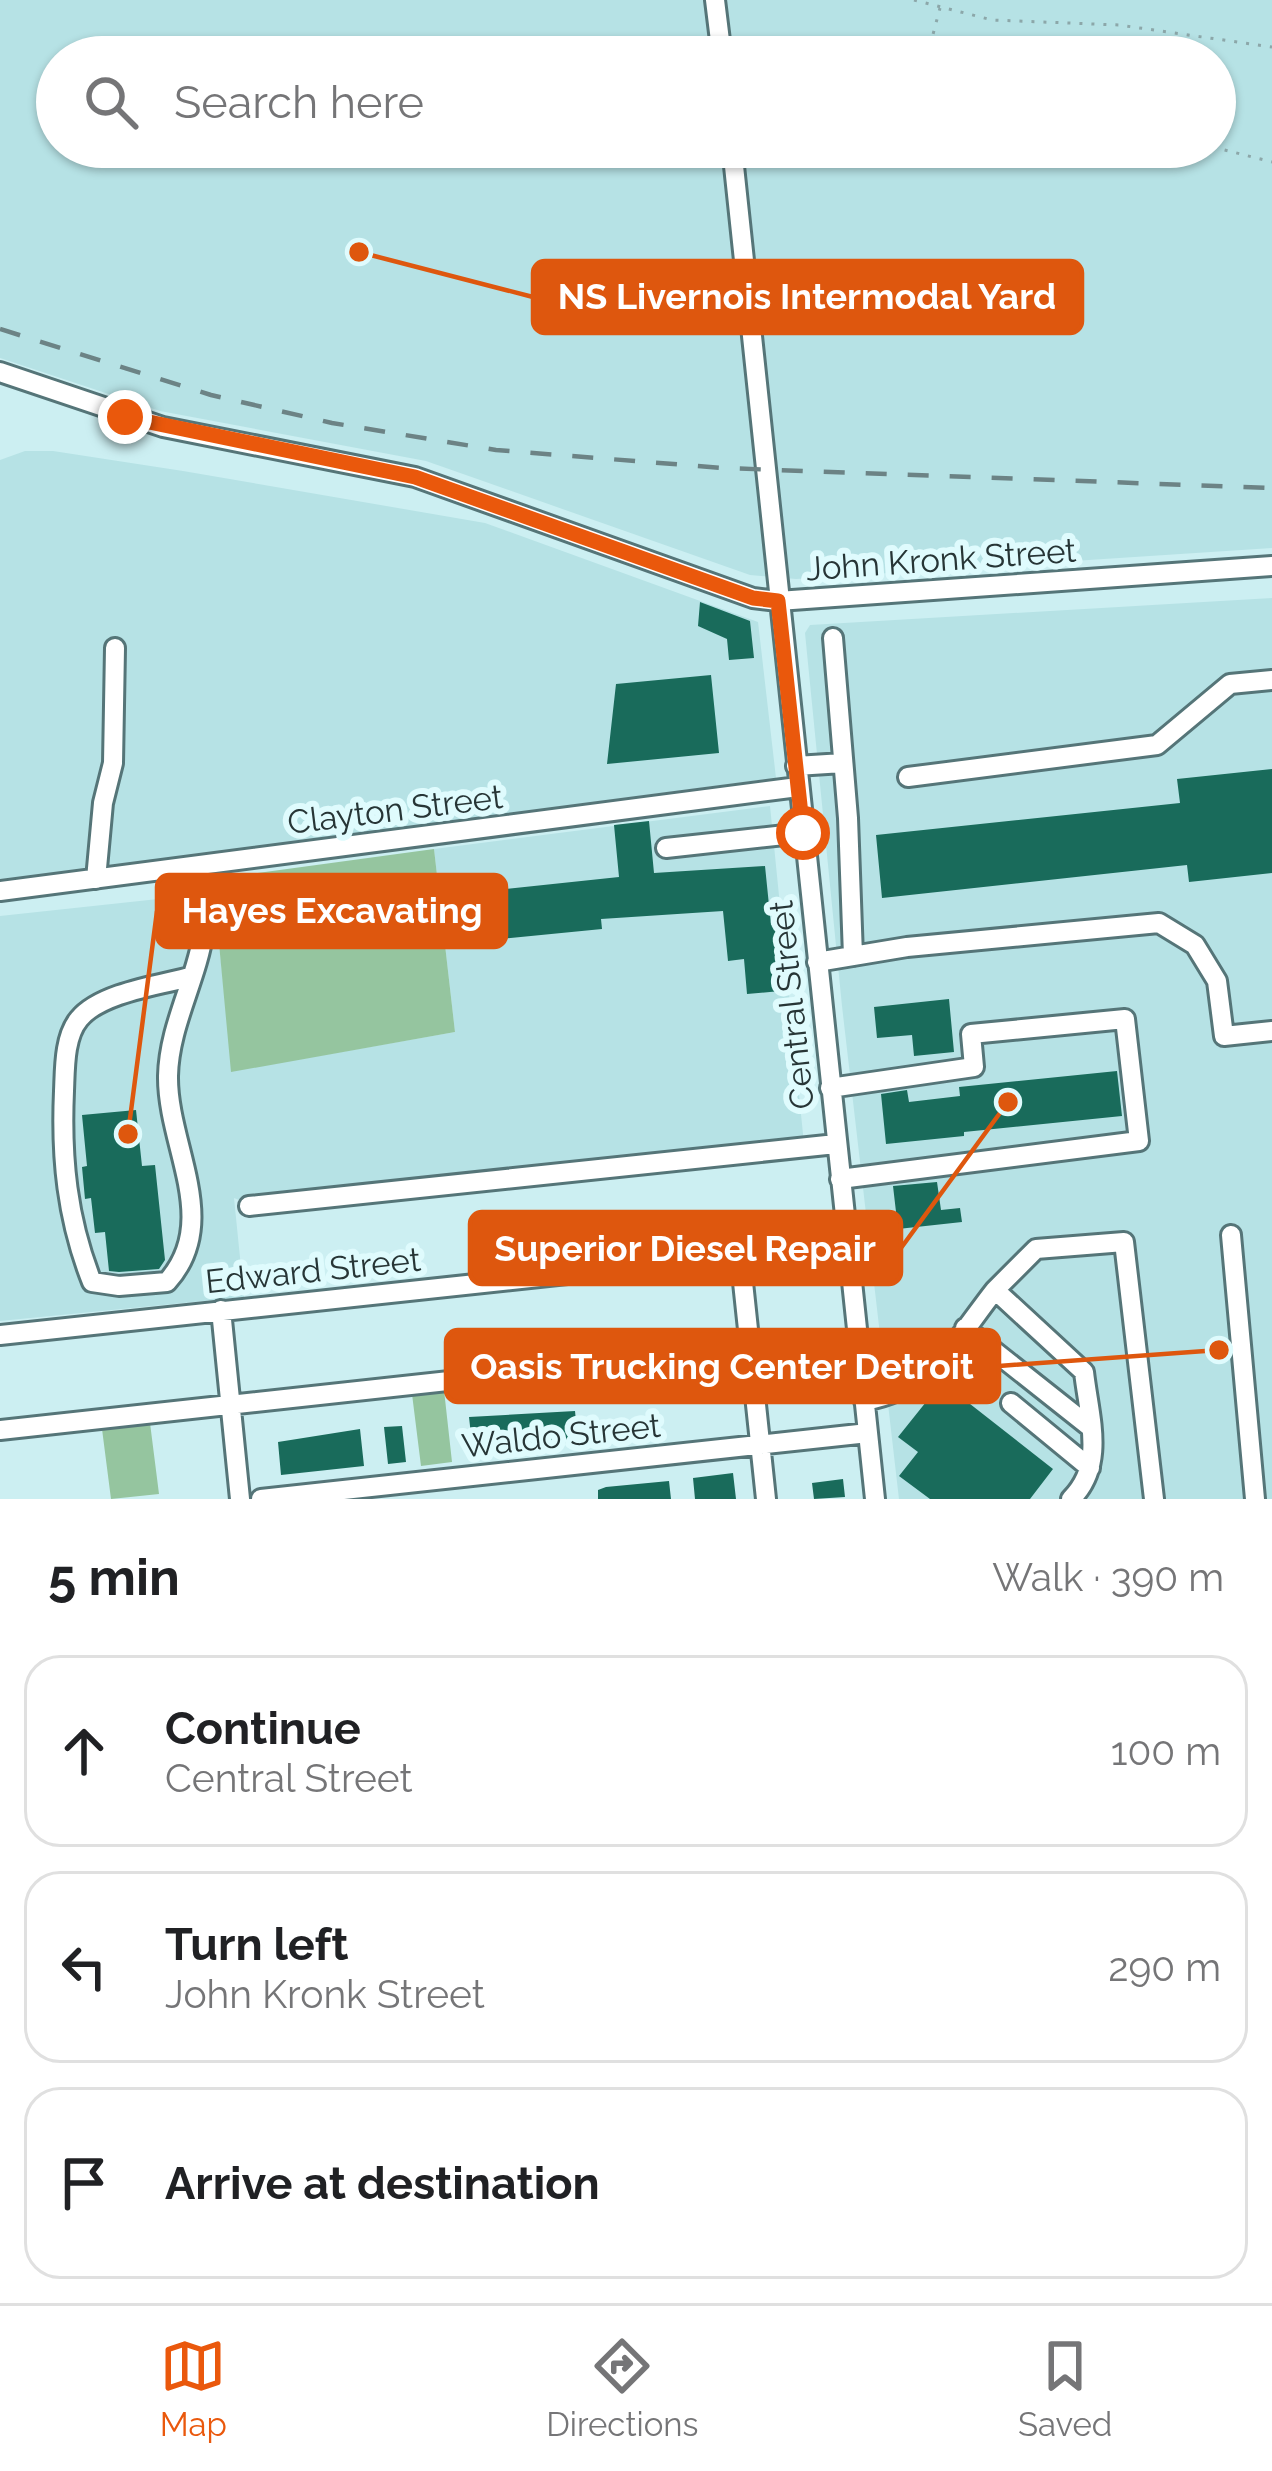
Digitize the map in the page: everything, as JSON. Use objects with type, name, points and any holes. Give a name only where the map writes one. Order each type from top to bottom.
[{"type":"street","points":[[715,0],[719,36]]},
{"type":"street","name":"Central Street","points":[[734,168],[875,1499]]},
{"type":"street","name":"John Kronk Street","points":[[0,372],[163,427],[415,477],[753,598],[778,601],[1272,566]]},
{"type":"street","points":[[833,638],[853,956]]},
{"type":"street","points":[[96,879],[103,803],[113,763],[115,648]]},
{"type":"street","points":[[908,777],[1157,746],[1230,684],[1272,680]]},
{"type":"street","points":[[796,766],[843,763]]},
{"type":"street","name":"Clayton Street","points":[[0,891],[798,787]]},
{"type":"street","points":[[666,848],[803,833]]},
{"type":"street","points":[[190,977],[110,998],[79,1019],[65,1059],[64,1175],[80,1252],[92,1282],[119,1286],[167,1282],[182,1265],[194,1230],[168,1078],[176,1026],[206,927],[194,866]]},
{"type":"street","points":[[817,962],[907,947],[1159,923],[1196,945],[1217,981],[1225,1036],[1272,1030]]},
{"type":"street","points":[[830,1088],[974,1067],[971,1034],[1125,1019],[1138,1141],[840,1179]]},
{"type":"street","points":[[249,1206],[836,1144]]},
{"type":"street","points":[[1231,1234],[1255,1499]]},
{"type":"street","points":[[864,1401],[897,1396],[928,1375],[995,1290],[1036,1249],[1124,1242],[1154,1499]]},
{"type":"street","name":"Edward Street","points":[[0,1335],[847,1244]]},
{"type":"street","points":[[740,1254],[766,1499]]},
{"type":"street","points":[[995,1290],[1084,1372],[1093,1445],[1089,1481],[1071,1499]]},
{"type":"street","points":[[221,1310],[240,1499]]},
{"type":"street","points":[[964,1328],[1090,1427]]},
{"type":"street","points":[[0,1430],[750,1348]]},
{"type":"street","points":[[1011,1403],[1090,1468]]},
{"type":"street","name":"Waldo Street","points":[[261,1499],[868,1433]]},
{"type":"path","points":[[914,0],[992,20],[1119,25],[1196,36]]},
{"type":"path","points":[[933,36],[940,8]]},
{"type":"path","points":[[1236,42],[1272,47]]},
{"type":"path","points":[[1236,153],[1272,163]]},
{"type":"shaded area","points":[[0,0],[1272,0],[1272,548],[796,579],[750,575],[426,461],[160,411],[0,358]]},
{"type":"shaded area","points":[[25,451],[183,471],[485,523],[758,622],[776,778],[0,881],[0,460]]},
{"type":"shaded area","points":[[1272,598],[1272,1499],[899,1499],[805,633],[810,625]]},
{"type":"shaded area","points":[[770,806],[804,1144],[244,1202],[234,1198],[244,1297],[0,1321],[0,916],[214,893],[232,1071],[455,1032],[434,849]]},
{"type":"green space","points":[[434,849],[455,1032],[231,1072],[213,879]]},
{"type":"green space","points":[[444,1390],[452,1462],[421,1466],[412,1394]]},
{"type":"green space","points":[[150,1423],[159,1494],[111,1499],[102,1429]]},
{"type":"building","points":[[700,602],[750,621],[754,658],[729,660],[727,639],[698,626]]},
{"type":"building","points":[[711,675],[719,753],[607,764],[616,684]]},
{"type":"building","points":[[1272,769],[1272,873],[1189,882],[1187,865],[882,898],[876,835],[1180,803],[1177,779]]},
{"type":"building","points":[[649,821],[654,873],[765,866],[771,925],[776,935],[783,934],[791,990],[747,994],[744,959],[728,961],[723,911],[601,919],[602,929],[500,939],[495,890],[619,877],[614,825]]},
{"type":"building","points":[[949,999],[954,1052],[914,1056],[912,1035],[877,1038],[874,1007]]},
{"type":"building","points":[[1117,1071],[1122,1116],[886,1144],[881,1094],[907,1090],[909,1102],[960,1096],[959,1087]]},
{"type":"building","points":[[136,1110],[142,1166],[155,1165],[165,1260],[159,1269],[109,1271],[105,1232],[95,1233],[91,1198],[85,1199],[82,1115]]},
{"type":"building","points":[[937,1182],[941,1210],[960,1208],[962,1222],[898,1229],[893,1186]]},
{"type":"building","points":[[942,1382],[1053,1469],[1030,1499],[930,1499],[899,1476],[918,1452],[898,1437]]},
{"type":"building","points":[[575,1411],[578,1442],[473,1453],[469,1417]]},
{"type":"building","points":[[402,1426],[406,1462],[388,1464],[384,1427]]},
{"type":"building","points":[[360,1429],[364,1466],[281,1475],[278,1442]]},
{"type":"building","points":[[733,1473],[736,1499],[695,1499],[693,1478]]},
{"type":"building","points":[[843,1479],[845,1497],[814,1499],[812,1483]]},
{"type":"building","points":[[669,1481],[671,1499],[598,1499],[598,1490],[606,1487]]},
{"type":"railway","points":[[0,329],[211,395],[332,423],[496,450],[723,468],[1272,488]]},
{"type":"place","name":"NS Livernois Intermodal Yard","points":[[359,252]]},
{"type":"place","name":"Superior Diesel Repair","points":[[1008,1102]]},
{"type":"place","name":"Hayes Excavating","points":[[128,1134]]},
{"type":"place","name":"Oasis Trucking Center Detroit","points":[[1219,1350]]},
{"type":"route","points":[[125,417],[415,477],[753,598],[778,601],[803,833]]}]
